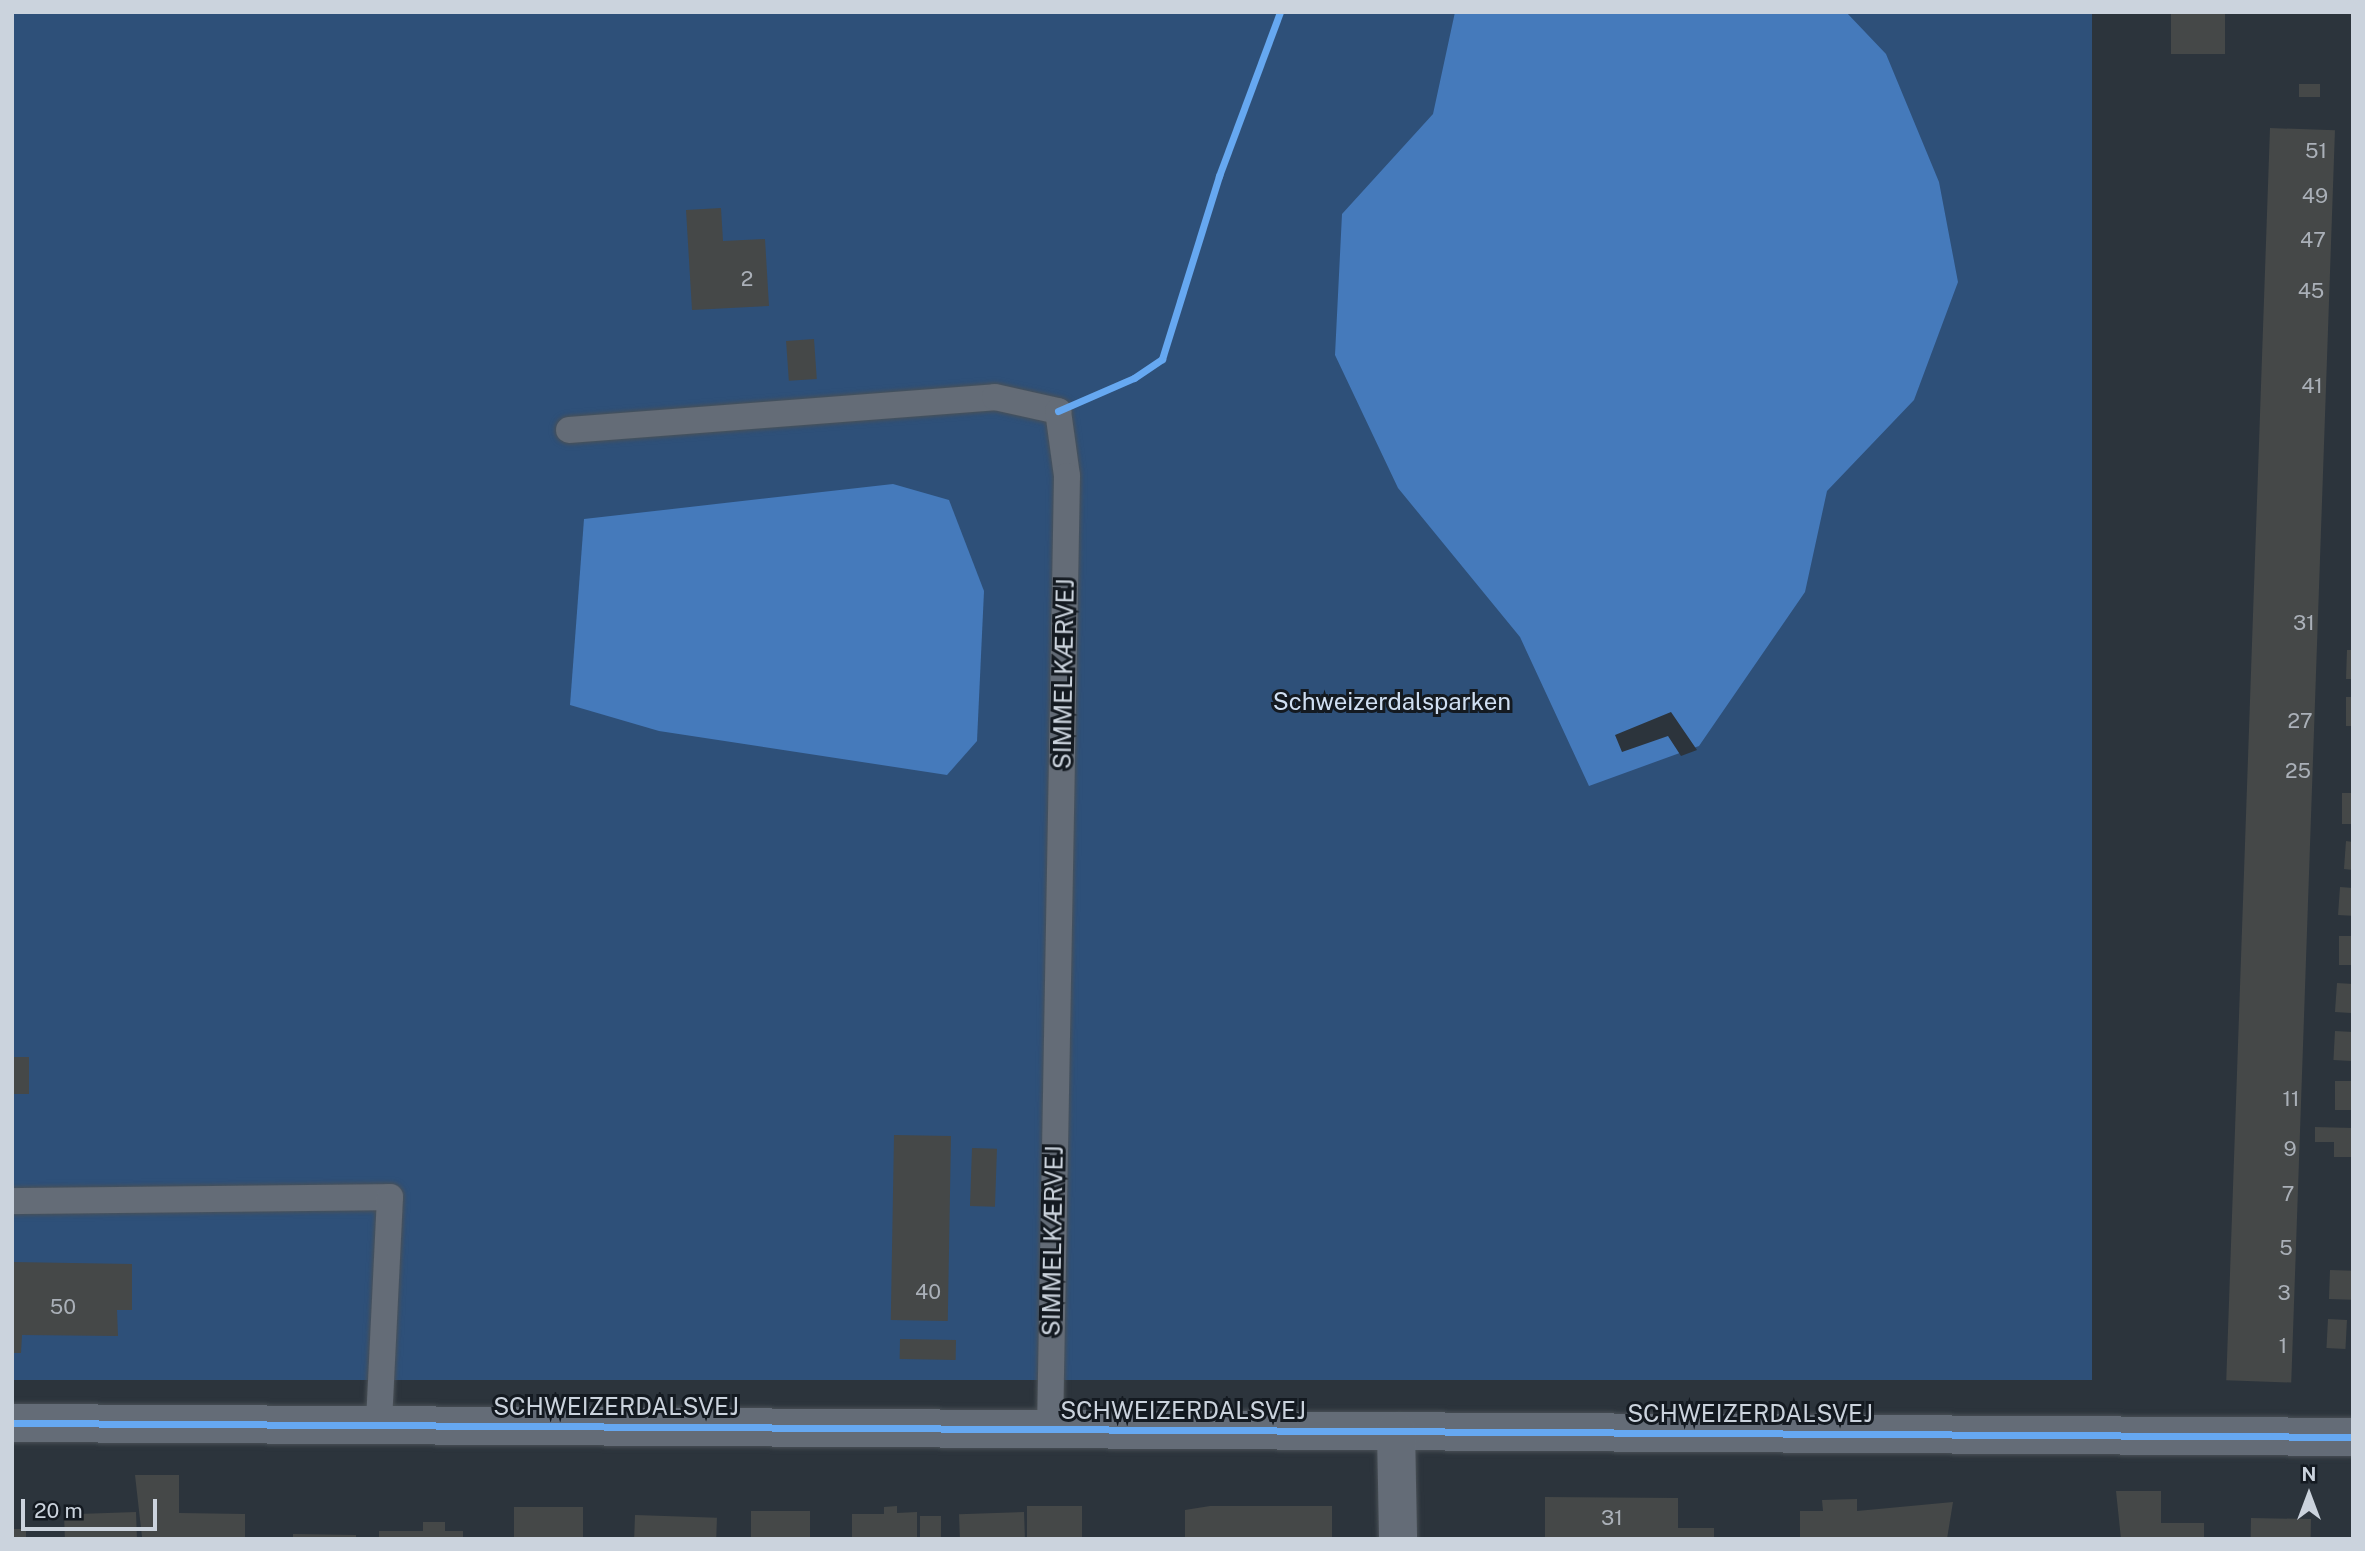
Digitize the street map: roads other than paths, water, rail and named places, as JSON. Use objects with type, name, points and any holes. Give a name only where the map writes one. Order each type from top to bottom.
[{"type":"street","name":"SCHWEIZERDALSVEJ","points":[[12,1423],[2353,1437]]},
{"type":"street","points":[[1396,1432],[1398,1539]]},
{"type":"lane","name":"SIMMELKÆRVEJ","points":[[569,430],[995,397],[1058,411],[1067,476],[1050,1429]]},
{"type":"lane","points":[[12,1202],[390,1197],[379,1425]]},
{"type":"park label","name":"Schweizerdalsparken","points":[[1392,702]]}]
